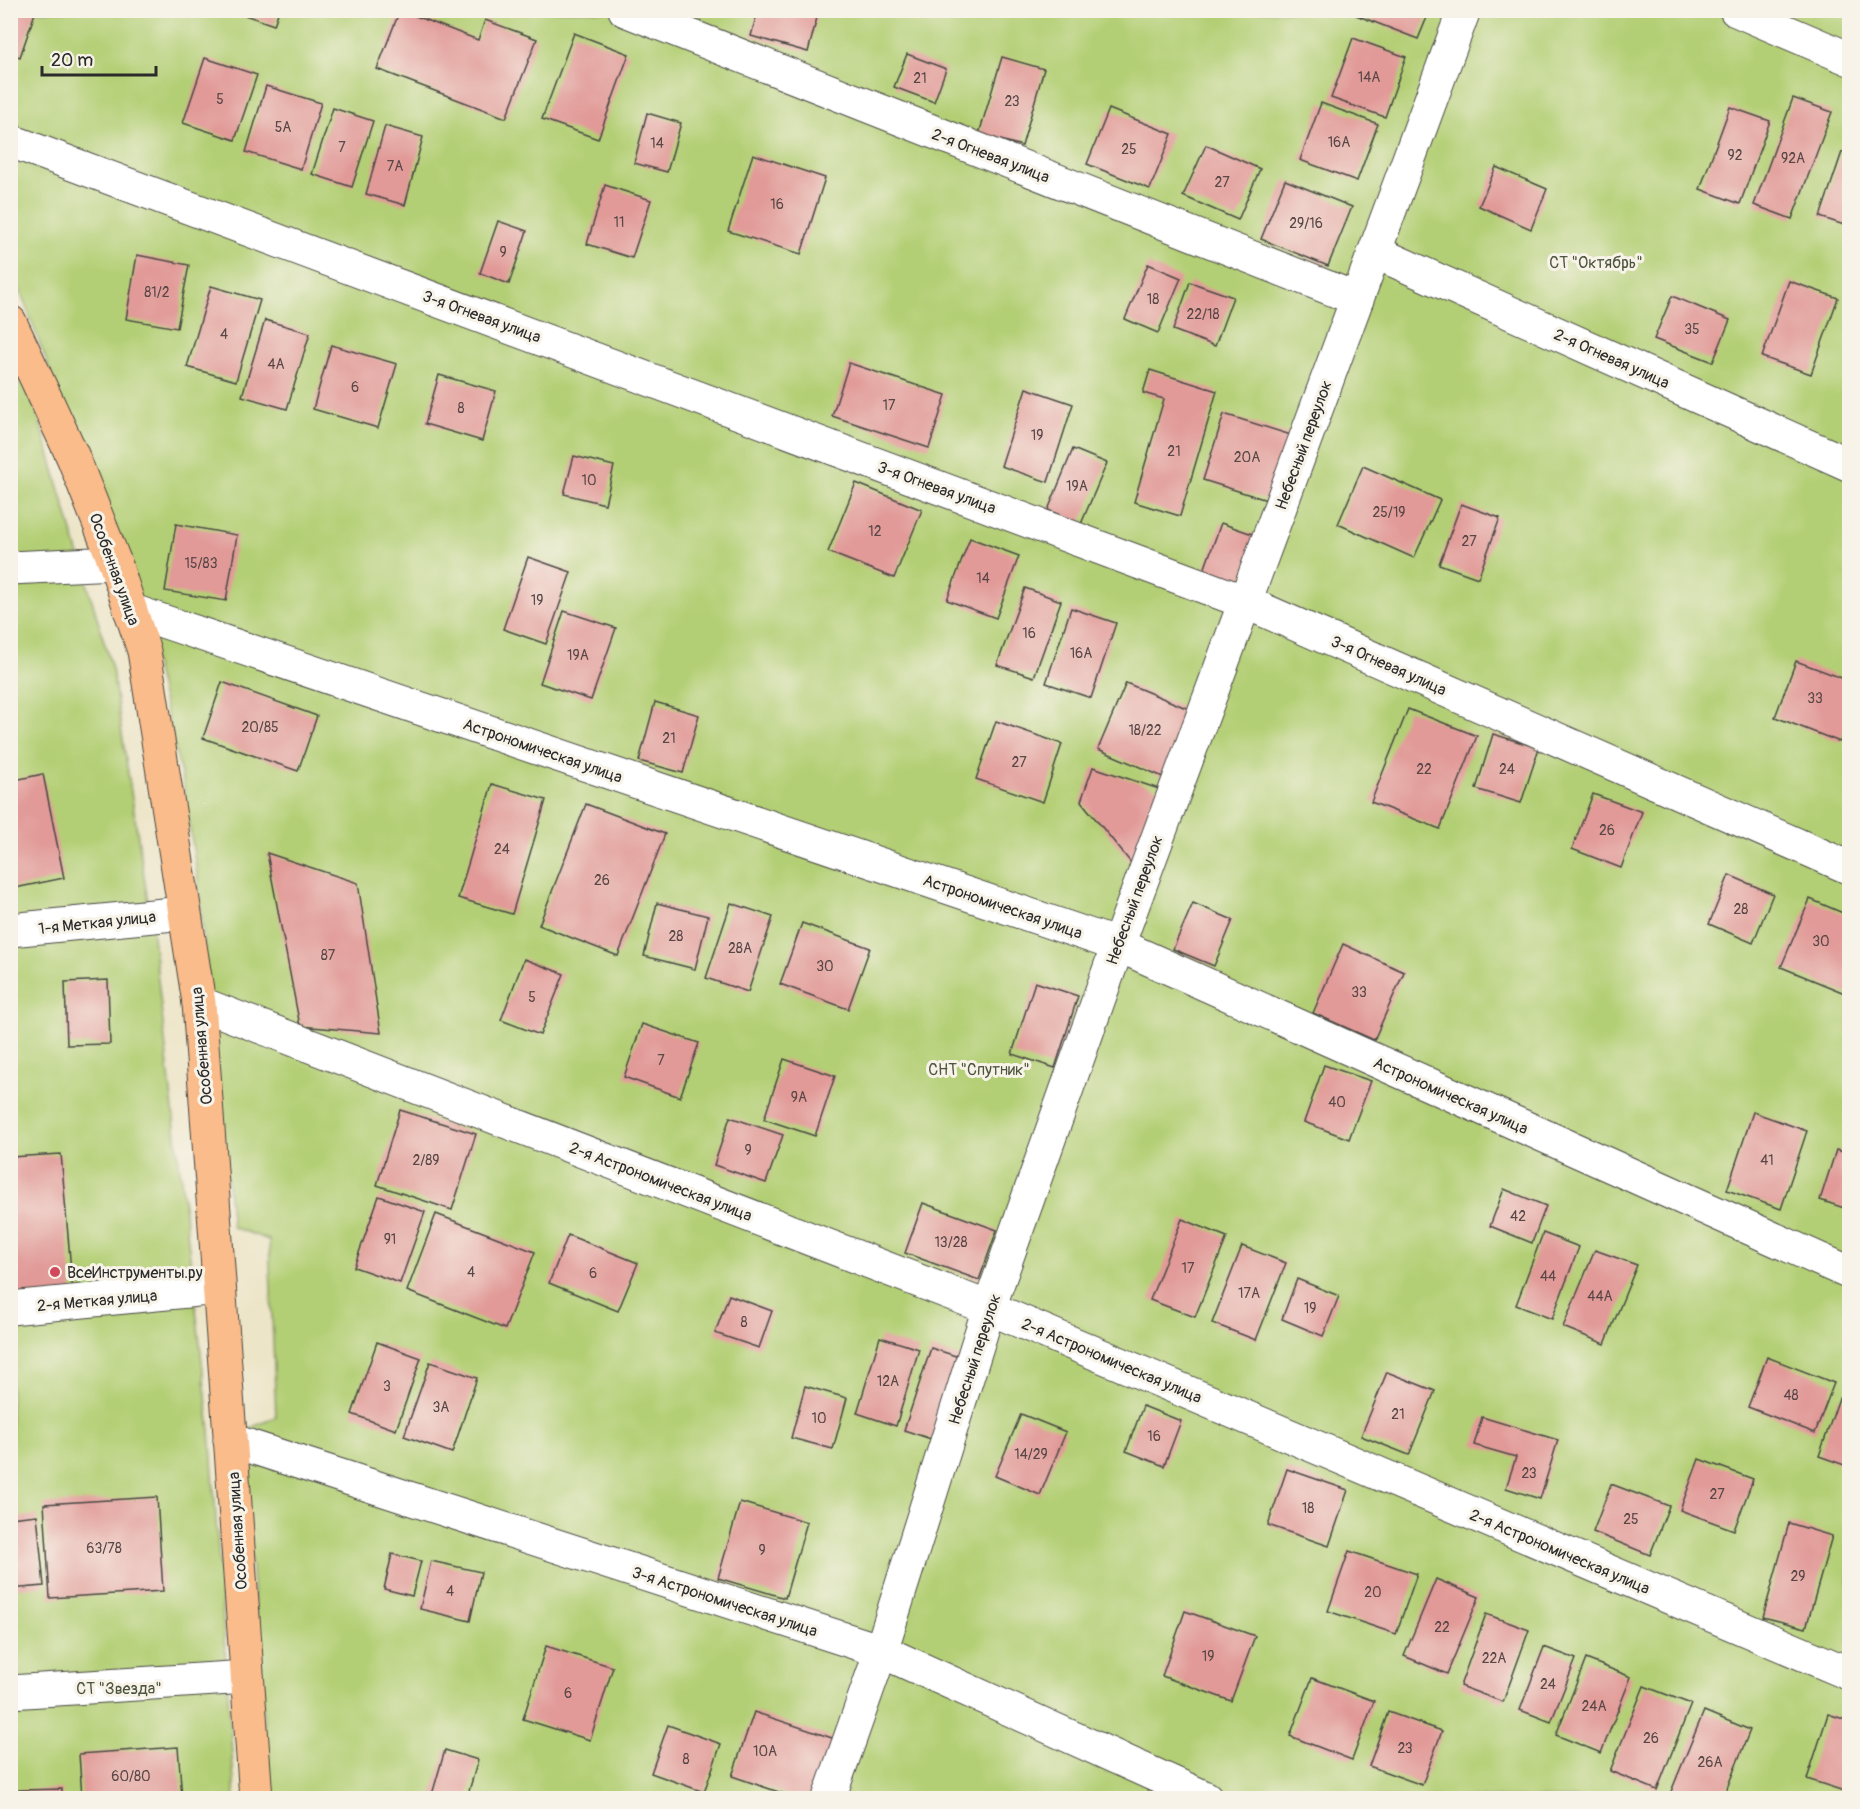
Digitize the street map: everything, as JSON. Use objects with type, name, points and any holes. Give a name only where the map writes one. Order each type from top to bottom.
[{"type":"main road","name":"Особенная улица","points":[[10,322],[73,457],[115,563],[144,651],[199,1003],[256,1798]]},
{"type":"lane","name":"2-я Огневая улица","points":[[625,10],[1357,299]]},
{"type":"lane","name":"Небесный переулок","points":[[829,1798],[881,1651],[990,1308],[1118,945],[1464,10]]},
{"type":"lane","points":[[1736,10],[1850,59]]},
{"type":"lane","name":"3-я Огневая улица","points":[[10,146],[19,144],[1245,602],[1850,868]]},
{"type":"lane","name":"2-я Огневая улица","points":[[1375,252],[1850,465]]},
{"type":"lane","points":[[10,568],[115,563]]},
{"type":"lane","name":"Астрономическая улица","points":[[130,610],[1118,945],[1850,1273]]},
{"type":"lane","name":"1-я Меткая улица","points":[[10,930],[184,913]]},
{"type":"lane","name":"2-я Астрономическая улица","points":[[199,1003],[990,1308],[1850,1674]]},
{"type":"lane","name":"2-я Меткая улица","points":[[10,1308],[219,1288]]},
{"type":"lane","name":"3-я Астрономическая улица","points":[[230,1440],[881,1651],[1206,1798]]},
{"type":"lane","points":[[10,1692],[247,1677]]},
{"type":"green space","name":"СНТ \"Спутник\"","points":[[10,11],[1849,11],[1849,1798],[270,1798],[241,1432],[276,1417],[269,1240],[232,1227],[198,881],[183,782],[151,649],[104,516],[17,282],[11,272]]},
{"type":"green space","name":"СТ \"Звезда\"","points":[[10,362],[37,412],[112,669],[152,928],[210,1431],[235,1798],[11,1798]]},
{"type":"building","points":[[10,10],[36,10],[20,57],[10,54]]},
{"type":"building","points":[[230,10],[279,10],[274,25]]},
{"type":"building","points":[[400,10],[478,40],[485,20],[537,39],[506,118],[377,69]]},
{"type":"building","points":[[758,10],[819,10],[808,52],[751,36]]},
{"type":"building","points":[[1358,10],[1430,10],[1418,39],[1356,15]]},
{"type":"building","points":[[574,33],[629,54],[598,139],[542,119]]},
{"type":"building","points":[[1353,38],[1406,57],[1385,117],[1331,98]]},
{"type":"building","points":[[907,54],[946,69],[934,102],[894,87]]},
{"type":"building","points":[[1002,57],[1044,69],[1022,146],[979,134]]},
{"type":"building","points":[[205,58],[257,75],[235,140],[183,123]]},
{"type":"building","points":[[266,86],[321,103],[301,169],[246,152]]},
{"type":"building","points":[[1793,98],[1832,112],[1792,219],[1754,205]]},
{"type":"building","points":[[1321,103],[1378,124],[1357,181],[1300,160]]},
{"type":"building","points":[[1730,107],[1770,121],[1740,204],[1700,189]]},
{"type":"building","points":[[333,108],[373,121],[352,187],[312,174]]},
{"type":"building","points":[[1109,109],[1172,134],[1150,189],[1087,164]]},
{"type":"building","points":[[647,113],[681,123],[667,172],[634,163]]},
{"type":"building","points":[[385,126],[423,137],[405,205],[366,194]]},
{"type":"building","points":[[1206,145],[1260,169],[1238,220],[1183,196]]},
{"type":"building","points":[[1842,152],[1850,155],[1850,227],[1820,217]]},
{"type":"building","points":[[753,154],[825,178],[801,254],[728,231]]},
{"type":"building","points":[[1496,167],[1547,189],[1531,229],[1479,206]]},
{"type":"building","points":[[1285,180],[1352,207],[1328,266],[1261,239]]},
{"type":"building","points":[[605,185],[651,200],[632,258],[587,244]]},
{"type":"building","points":[[498,221],[527,231],[509,284],[480,273]]},
{"type":"building","points":[[137,255],[189,265],[177,328],[126,319]]},
{"type":"building","points":[[1148,264],[1181,278],[1158,333],[1125,319]]},
{"type":"building","points":[[1789,281],[1838,298],[1811,374],[1762,357]]},
{"type":"building","points":[[1190,282],[1233,297],[1215,346],[1173,330]]},
{"type":"building","points":[[211,286],[260,300],[236,381],[187,367]]},
{"type":"building","points":[[1672,296],[1730,320],[1713,362],[1654,339]]},
{"type":"building","points":[[265,320],[310,333],[287,409],[242,396]]},
{"type":"building","points":[[331,345],[397,364],[378,428],[313,409]]},
{"type":"building","points":[[849,363],[946,395],[929,448],[832,416]]},
{"type":"building","points":[[1150,370],[1217,391],[1180,516],[1134,502],[1164,399],[1143,393]]},
{"type":"building","points":[[439,375],[496,391],[482,441],[425,424]]},
{"type":"building","points":[[1026,388],[1073,404],[1048,482],[1001,466]]},
{"type":"building","points":[[1224,414],[1291,435],[1270,501],[1203,480]]},
{"type":"building","points":[[1073,449],[1107,463],[1081,524],[1048,510]]},
{"type":"building","points":[[574,456],[614,466],[605,504],[564,494]]},
{"type":"building","points":[[1363,466],[1440,500],[1414,558],[1338,524]]},
{"type":"building","points":[[856,483],[922,510],[894,578],[828,552]]},
{"type":"building","points":[[1461,504],[1500,518],[1478,578],[1439,564]]},
{"type":"building","points":[[1221,523],[1258,536],[1240,586],[1203,573]]},
{"type":"building","points":[[176,524],[237,535],[226,601],[165,591]]},
{"type":"building","points":[[970,538],[1019,556],[996,618],[947,600]]},
{"type":"building","points":[[528,557],[571,572],[546,644],[503,629]]},
{"type":"building","points":[[1025,588],[1061,601],[1034,677],[997,665]]},
{"type":"building","points":[[1071,608],[1116,623],[1091,698],[1046,683]]},
{"type":"building","points":[[564,611],[616,628],[591,700],[540,683]]},
{"type":"building","points":[[1796,661],[1850,681],[1850,716],[1840,742],[1775,717]]},
{"type":"building","points":[[222,682],[317,716],[298,771],[203,738]]},
{"type":"building","points":[[1126,683],[1191,710],[1163,777],[1098,749]]},
{"type":"building","points":[[655,702],[699,715],[683,773],[639,761]]},
{"type":"building","points":[[1408,709],[1477,736],[1440,829],[1371,802]]},
{"type":"building","points":[[996,721],[1062,744],[1043,802],[976,779]]},
{"type":"building","points":[[1493,734],[1539,748],[1521,803],[1476,789]]},
{"type":"building","points":[[1093,767],[1162,790],[1136,869],[1081,801]]},
{"type":"building","points":[[43,774],[64,878],[10,889],[10,781]]},
{"type":"building","points":[[492,784],[546,800],[512,914],[458,898]]},
{"type":"building","points":[[1593,794],[1642,812],[1621,868],[1572,849]]},
{"type":"building","points":[[586,804],[665,834],[618,956],[539,925]]},
{"type":"building","points":[[267,853],[358,883],[381,1033],[300,1026]]},
{"type":"building","points":[[1729,875],[1773,894],[1753,943],[1709,924]]},
{"type":"building","points":[[1810,899],[1850,916],[1850,989],[1847,994],[1781,967]]},
{"type":"building","points":[[657,903],[708,916],[695,969],[644,956]]},
{"type":"building","points":[[731,903],[773,917],[748,992],[706,978]]},
{"type":"building","points":[[1193,903],[1233,920],[1214,966],[1173,949]]},
{"type":"building","points":[[802,923],[870,948],[848,1009],[780,984]]},
{"type":"building","points":[[1343,944],[1404,972],[1374,1040],[1313,1013]]},
{"type":"building","points":[[524,959],[564,974],[540,1035],[501,1020]]},
{"type":"building","points":[[108,980],[110,1044],[67,1045],[65,982]]},
{"type":"building","points":[[1035,982],[1078,996],[1055,1068],[1012,1054]]},
{"type":"building","points":[[642,1024],[699,1043],[680,1097],[624,1077]]},
{"type":"building","points":[[784,1059],[835,1076],[815,1136],[764,1119]]},
{"type":"building","points":[[1324,1065],[1371,1081],[1349,1139],[1304,1122]]},
{"type":"building","points":[[400,1110],[476,1134],[452,1210],[377,1185]]},
{"type":"building","points":[[1753,1112],[1807,1131],[1781,1209],[1727,1190]]},
{"type":"building","points":[[730,1117],[783,1135],[766,1183],[714,1165]]},
{"type":"building","points":[[1836,1150],[1850,1154],[1850,1210],[1820,1200]]},
{"type":"building","points":[[61,1154],[73,1294],[17,1298],[10,1223],[10,1157]]},
{"type":"building","points":[[1504,1189],[1546,1206],[1532,1243],[1490,1226]]},
{"type":"building","points":[[379,1196],[425,1212],[400,1283],[354,1267]]},
{"type":"building","points":[[923,1203],[997,1230],[979,1280],[905,1253]]},
{"type":"building","points":[[436,1214],[535,1252],[505,1329],[407,1291]]},
{"type":"building","points":[[1182,1219],[1227,1237],[1195,1317],[1150,1300]]},
{"type":"building","points":[[1543,1233],[1579,1247],[1552,1319],[1516,1305]]},
{"type":"building","points":[[568,1235],[638,1263],[618,1311],[549,1283]]},
{"type":"building","points":[[1242,1246],[1286,1263],[1256,1340],[1212,1323]]},
{"type":"building","points":[[1595,1250],[1637,1265],[1605,1344],[1563,1327]]},
{"type":"building","points":[[1297,1279],[1339,1296],[1323,1336],[1282,1319]]},
{"type":"building","points":[[729,1295],[772,1311],[759,1348],[715,1333]]},
{"type":"building","points":[[880,1337],[919,1349],[896,1426],[857,1413]]},
{"type":"building","points":[[377,1342],[421,1358],[396,1430],[352,1414]]},
{"type":"building","points":[[931,1348],[962,1358],[934,1440],[904,1430]]},
{"type":"building","points":[[1767,1357],[1834,1383],[1815,1433],[1748,1407]]},
{"type":"building","points":[[430,1362],[477,1378],[452,1453],[404,1436]]},
{"type":"building","points":[[1387,1372],[1435,1391],[1409,1455],[1361,1436]]},
{"type":"building","points":[[805,1386],[847,1398],[833,1449],[791,1438]]},
{"type":"building","points":[[1839,1398],[1850,1402],[1850,1467],[1819,1456]]},
{"type":"building","points":[[1143,1406],[1181,1421],[1164,1466],[1126,1451]]},
{"type":"building","points":[[1021,1414],[1066,1432],[1040,1495],[995,1476]]},
{"type":"building","points":[[1482,1417],[1558,1440],[1540,1499],[1506,1488],[1516,1457],[1474,1445]]},
{"type":"building","points":[[1699,1459],[1753,1479],[1734,1530],[1680,1510]]},
{"type":"building","points":[[1287,1469],[1348,1490],[1329,1546],[1268,1525]]},
{"type":"building","points":[[1611,1484],[1669,1506],[1650,1555],[1593,1532]]},
{"type":"building","points":[[157,1497],[163,1591],[50,1598],[44,1504]]},
{"type":"building","points":[[740,1502],[807,1522],[785,1598],[718,1578]]},
{"type":"building","points":[[37,1515],[44,1586],[10,1589],[10,1518]]},
{"type":"building","points":[[1789,1523],[1832,1536],[1806,1628],[1763,1617]]},
{"type":"building","points":[[1349,1551],[1417,1574],[1396,1634],[1328,1611]]},
{"type":"building","points":[[392,1554],[421,1561],[412,1596],[384,1589]]},
{"type":"building","points":[[431,1561],[481,1572],[470,1621],[420,1609]]},
{"type":"building","points":[[1436,1579],[1479,1597],[1447,1674],[1404,1656]]},
{"type":"building","points":[[1185,1611],[1255,1636],[1231,1701],[1162,1676]]},
{"type":"building","points":[[1486,1614],[1529,1630],[1503,1702],[1460,1686]]},
{"type":"building","points":[[546,1646],[613,1667],[590,1740],[523,1719]]},
{"type":"building","points":[[1544,1647],[1576,1659],[1551,1722],[1520,1710]]},
{"type":"building","points":[[1586,1659],[1631,1677],[1601,1753],[1556,1735]]},
{"type":"building","points":[[1312,1678],[1374,1701],[1352,1760],[1290,1736]]},
{"type":"building","points":[[1644,1686],[1691,1704],[1657,1790],[1610,1771]]},
{"type":"building","points":[[1704,1711],[1750,1730],[1723,1798],[1682,1798],[1670,1794]]},
{"type":"building","points":[[754,1712],[841,1741],[821,1798],[796,1798],[732,1776]]},
{"type":"building","points":[[1388,1712],[1442,1731],[1422,1785],[1369,1766]]},
{"type":"building","points":[[1828,1714],[1850,1721],[1850,1793],[1807,1779]]},
{"type":"building","points":[[668,1725],[721,1744],[704,1792],[651,1773]]},
{"type":"building","points":[[178,1747],[182,1798],[82,1798],[79,1754]]},
{"type":"building","points":[[445,1750],[478,1760],[467,1798],[431,1798]]},
{"type":"building","points":[[62,1789],[62,1798],[19,1798],[19,1790]]},
{"type":"place","name":"ВсеИнструменты.ру","points":[[55,1272]]},
{"type":"park label","name":"СТ \"Октябрь\"","points":[[1596,262]]}]
